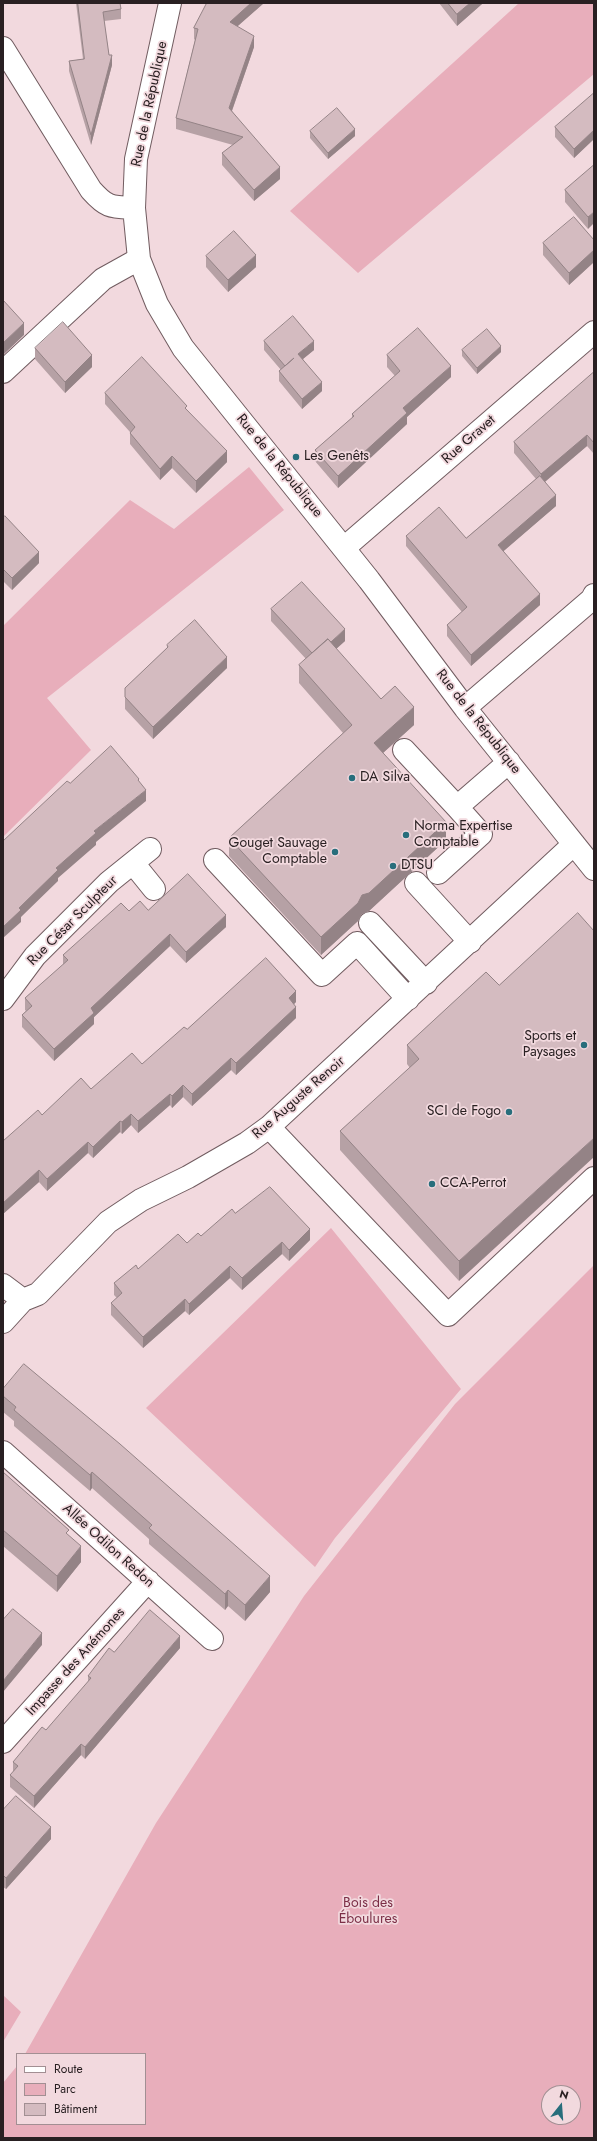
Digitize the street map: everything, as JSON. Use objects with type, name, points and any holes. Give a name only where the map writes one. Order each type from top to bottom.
[{"type":"street","name":"Rue de la République","points":[[170,3],[136,158],[134,208],[139,259],[157,304],[183,348],[344,548],[465,708],[594,869]]},
{"type":"street","points":[[3,48],[91,190],[102,202],[113,207],[134,208]]},
{"type":"street","points":[[3,372],[103,279],[139,259]]},
{"type":"street","name":"Rue Gravet","points":[[344,548],[594,332]]},
{"type":"street","points":[[465,708],[592,599],[594,594]]},
{"type":"street","points":[[404,750],[458,807],[481,834],[438,873]]},
{"type":"street","points":[[458,807],[509,762]]},
{"type":"street","name":"Rue Auguste Renoir","points":[[3,1322],[23,1300],[38,1294],[108,1222],[141,1200],[188,1177],[248,1143],[269,1127],[426,983],[574,844]]},
{"type":"street","name":"Rue César Sculpteur","points":[[3,999],[35,956],[109,882],[150,849]]},
{"type":"street","points":[[215,860],[322,975],[358,943],[408,999]]},
{"type":"street","points":[[133,864],[154,889]]},
{"type":"street","points":[[416,883],[470,942]]},
{"type":"street","points":[[370,922],[426,983]]},
{"type":"street","points":[[269,1127],[448,1315],[594,1178]]},
{"type":"street","points":[[3,1285],[23,1300]]},
{"type":"street","name":"Allée Odilon Redon","points":[[3,1452],[212,1639]]},
{"type":"street","name":"Impasse des Anémones","points":[[3,1742],[148,1582]]},
{"type":"green space","points":[[519,3],[594,3],[594,74],[358,273],[290,211]]},
{"type":"green space","points":[[249,467],[284,510],[47,698],[91,750],[3,837],[3,626],[130,500],[174,529]]},
{"type":"green space","points":[[331,1228],[461,1389],[335,1538],[315,1567],[146,1408]]},
{"type":"green space","name":"Bois des Éboulures","points":[[594,1265],[594,2138],[3,2138],[3,2083],[16,2067],[16,2125],[146,2125],[146,2053],[26,2053],[156,1823],[304,1596],[455,1404]]},
{"type":"green space","points":[[3,1995],[21,2012],[3,2042]]},
{"type":"building","points":[[78,3],[120,3],[121,9],[103,12],[109,55],[112,55],[91,135],[69,61],[84,59]]},
{"type":"building","points":[[207,3],[251,3],[230,22],[254,36],[229,108],[280,167],[254,190],[222,153],[243,137],[176,118],[198,29],[194,28]]},
{"type":"building","points":[[448,3],[470,3],[457,14]]},
{"type":"building","points":[[594,93],[594,130],[574,149],[555,127]]},
{"type":"building","points":[[337,108],[355,129],[328,153],[310,131]]},
{"type":"building","points":[[594,165],[594,212],[588,217],[565,190]]},
{"type":"building","points":[[574,217],[594,240],[594,250],[569,273],[543,243]]},
{"type":"building","points":[[234,231],[256,255],[228,280],[206,256]]},
{"type":"building","points":[[3,300],[24,323],[3,343]]},
{"type":"building","points":[[293,316],[314,341],[298,354],[322,382],[302,399],[279,371],[285,366],[264,341]]},
{"type":"building","points":[[63,322],[92,355],[65,382],[35,348]]},
{"type":"building","points":[[418,328],[451,366],[403,408],[407,413],[338,476],[315,450],[354,416],[352,414],[400,371],[387,355]]},
{"type":"building","points":[[487,329],[501,346],[477,368],[462,350]]},
{"type":"building","points":[[142,357],[187,406],[185,408],[227,451],[196,481],[172,456],[160,469],[130,433],[135,427],[105,393]]},
{"type":"building","points":[[594,372],[594,443],[587,435],[541,474],[514,442]]},
{"type":"building","points":[[540,476],[556,495],[498,545],[540,594],[471,655],[447,625],[467,607],[406,536],[439,507],[466,538]]},
{"type":"building","points":[[5,516],[39,552],[12,578],[3,569],[3,518]]},
{"type":"building","points":[[302,582],[345,629],[331,642],[328,639],[312,653],[271,609]]},
{"type":"building","points":[[195,620],[227,657],[153,727],[125,697],[125,688],[168,647],[167,645]]},
{"type":"building","points":[[328,639],[381,699],[395,686],[414,707],[374,743],[446,822],[369,893],[362,895],[358,903],[321,937],[229,838],[352,725],[299,665]]},
{"type":"building","points":[[111,746],[139,779],[138,780],[146,790],[94,831],[96,833],[56,868],[58,870],[19,908],[21,910],[3,927],[3,841],[67,781],[70,783]]},
{"type":"building","points":[[188,874],[226,915],[186,952],[170,934],[91,1008],[94,1013],[54,1049],[22,1015],[32,1006],[25,998],[68,960],[63,955],[121,903],[129,911],[140,901],[148,910]]},
{"type":"building","points":[[578,913],[594,931],[594,1138],[459,1261],[340,1131],[419,1059],[407,1045],[486,972],[499,985]]},
{"type":"building","points":[[266,958],[296,991],[289,998],[296,1007],[236,1063],[231,1058],[192,1094],[183,1085],[172,1096],[170,1094],[138,1121],[131,1114],[122,1122],[120,1121],[93,1147],[88,1142],[47,1179],[39,1170],[3,1203],[3,1141],[38,1110],[42,1115],[81,1078],[91,1089],[132,1053],[142,1064],[184,1027],[187,1029]]},
{"type":"building","points":[[270,1187],[310,1229],[289,1250],[282,1242],[242,1278],[230,1266],[189,1304],[185,1299],[143,1337],[111,1303],[122,1293],[114,1283],[136,1265],[138,1269],[178,1234],[187,1243],[198,1233],[201,1236],[232,1209],[235,1213]]},
{"type":"building","points":[[24,1364],[120,1444],[270,1576],[245,1605],[228,1590],[225,1594],[149,1528],[152,1525],[92,1472],[90,1475],[14,1410],[16,1407],[3,1396],[3,1389]]},
{"type":"building","points":[[3,1472],[69,1530],[66,1533],[81,1546],[57,1576],[3,1530]]},
{"type":"building","points":[[13,1609],[42,1633],[3,1681],[3,1620]]},
{"type":"building","points":[[150,1610],[180,1636],[85,1747],[81,1744],[34,1796],[10,1775],[18,1766],[13,1762],[42,1727],[46,1730],[91,1678],[88,1676],[109,1648],[114,1652]]},
{"type":"building","points":[[16,1796],[51,1827],[6,1878],[3,1875],[3,1810]]},
{"type":"place","name":"Les Genêts","points":[[296,457]]},
{"type":"place","name":"DA Silva","points":[[352,778]]},
{"type":"place","name":"Norma Expertise Comptable","points":[[406,835]]},
{"type":"place","name":"Gouget Sauvage Comptable","points":[[335,852]]},
{"type":"place","name":"DTSU","points":[[393,866]]},
{"type":"place","name":"Sports et Paysages","points":[[584,1045]]},
{"type":"place","name":"SCI de Fogo","points":[[509,1112]]},
{"type":"place","name":"CCA-Perrot","points":[[432,1184]]}]
